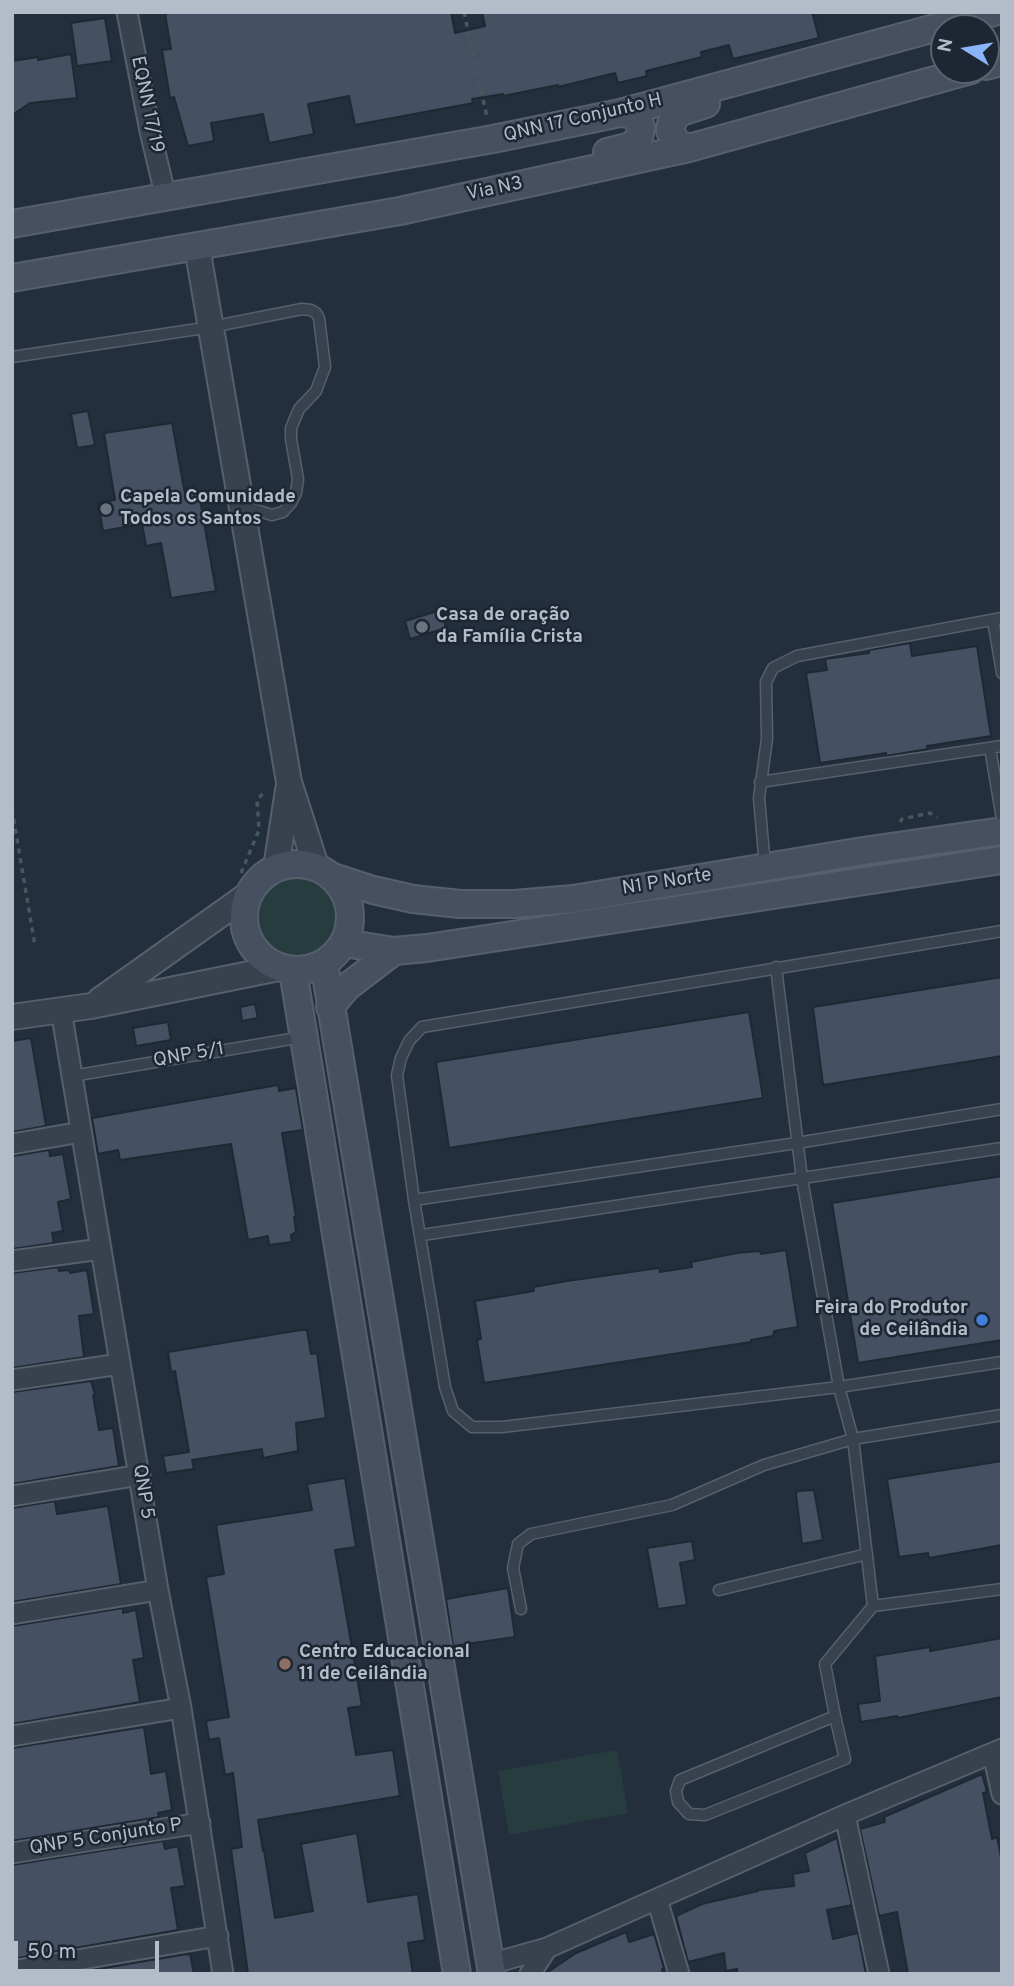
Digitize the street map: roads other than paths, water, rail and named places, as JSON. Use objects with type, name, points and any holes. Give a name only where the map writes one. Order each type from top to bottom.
[{"type":"main road","name":"QNN 17 Conjunto H","points":[[166,198],[493,139],[620,113],[930,32]]},
{"type":"main road","points":[[690,148],[677,143],[670,131],[673,118],[684,110],[822,76],[930,34]]},
{"type":"main road","name":"Via N3","points":[[12,278],[400,211],[690,148],[930,81]]},
{"type":"main road","points":[[400,211],[494,182],[631,146],[636,143],[641,133],[639,122],[631,114],[620,113]]},
{"type":"main road","points":[[12,224],[166,198]]},
{"type":"main road","name":"N1 P Norte","points":[[324,872],[373,890],[413,899],[460,904],[513,904],[573,899],[1002,831]]},
{"type":"main road","name":"N1 P Norte","points":[[344,943],[394,951],[427,948],[1002,860]]},
{"type":"main road","points":[[296,863],[324,872],[344,891],[350,908],[350,926],[339,951],[324,963],[304,971],[286,969],[263,959],[252,945],[245,929],[244,911],[249,894],[265,874],[276,867],[296,863]]},
{"type":"main road","points":[[330,1007],[347,987],[394,951]]},
{"type":"main road","points":[[324,963],[491,1969]]},
{"type":"main road","points":[[286,969],[305,1036],[457,1974]]},
{"type":"street","name":"EQNN 17/19","points":[[127,12],[166,198]]},
{"type":"street","points":[[197,247],[289,782],[324,872]]},
{"type":"street","points":[[276,867],[289,782]]},
{"type":"street","points":[[91,1006],[249,894]]},
{"type":"street","points":[[12,1017],[91,1006],[286,969]]},
{"type":"street","name":"QNP 5","points":[[61,1010],[158,1590],[181,1708],[223,1974]]},
{"type":"street","points":[[12,1144],[82,1132]]},
{"type":"street","points":[[12,1261],[101,1249]]},
{"type":"street","points":[[12,1380],[120,1364]]},
{"type":"street","points":[[12,1496],[140,1475]]},
{"type":"street","points":[[12,1614],[158,1590]]},
{"type":"street","points":[[12,1736],[181,1708]]},
{"type":"street","points":[[491,1969],[547,1948],[845,1815],[997,1751],[1002,1794]]},
{"type":"street","points":[[845,1815],[879,1974]]},
{"type":"street","name":"QNP 5 Conjunto P","points":[[12,1853],[200,1824]]},
{"type":"street","points":[[657,1899],[679,1974]]},
{"type":"street","points":[[12,1972],[218,1936]]},
{"type":"street","points":[[530,1974],[547,1948]]},
{"type":"lane","points":[[12,357],[211,327],[302,309],[311,310],[319,318],[324,367],[321,382],[299,409],[291,428],[298,479],[296,493],[283,512],[272,515],[241,506]]},
{"type":"lane","points":[[765,867],[759,798],[767,739],[766,682],[773,668],[797,656],[997,619],[1002,673]]},
{"type":"lane","points":[[760,782],[1002,746]]},
{"type":"lane","points":[[990,748],[1002,819]]},
{"type":"lane","points":[[1002,931],[422,1027],[409,1041],[397,1076],[414,1200],[422,1235],[445,1387],[453,1411],[472,1427],[502,1427],[839,1387],[1002,1362]]},
{"type":"lane","points":[[776,967],[802,1179],[839,1387],[853,1439],[873,1606]]},
{"type":"lane","name":"QNP 5/1","points":[[72,1076],[305,1036]]},
{"type":"lane","points":[[414,1200],[797,1143],[1002,1109]]},
{"type":"lane","points":[[422,1235],[1002,1148]]},
{"type":"lane","points":[[521,1609],[513,1568],[518,1544],[531,1534],[672,1505],[764,1465],[853,1439],[1002,1415]]},
{"type":"lane","points":[[719,1590],[867,1554]]},
{"type":"lane","points":[[835,1716],[680,1780],[676,1791],[678,1802],[689,1814],[705,1815],[845,1759],[825,1664],[873,1606],[1002,1589]]},
{"type":"place","name":"Capela Comunidade Todos os Santos","points":[[106,509]]},
{"type":"place","name":"Casa de oração da Família Crista","points":[[422,627]]},
{"type":"place","name":"Feira do Produtor de Ceilândia","points":[[982,1320]]},
{"type":"place","name":"Centro Educacional 11 de Ceilândia","points":[[285,1664]]}]
